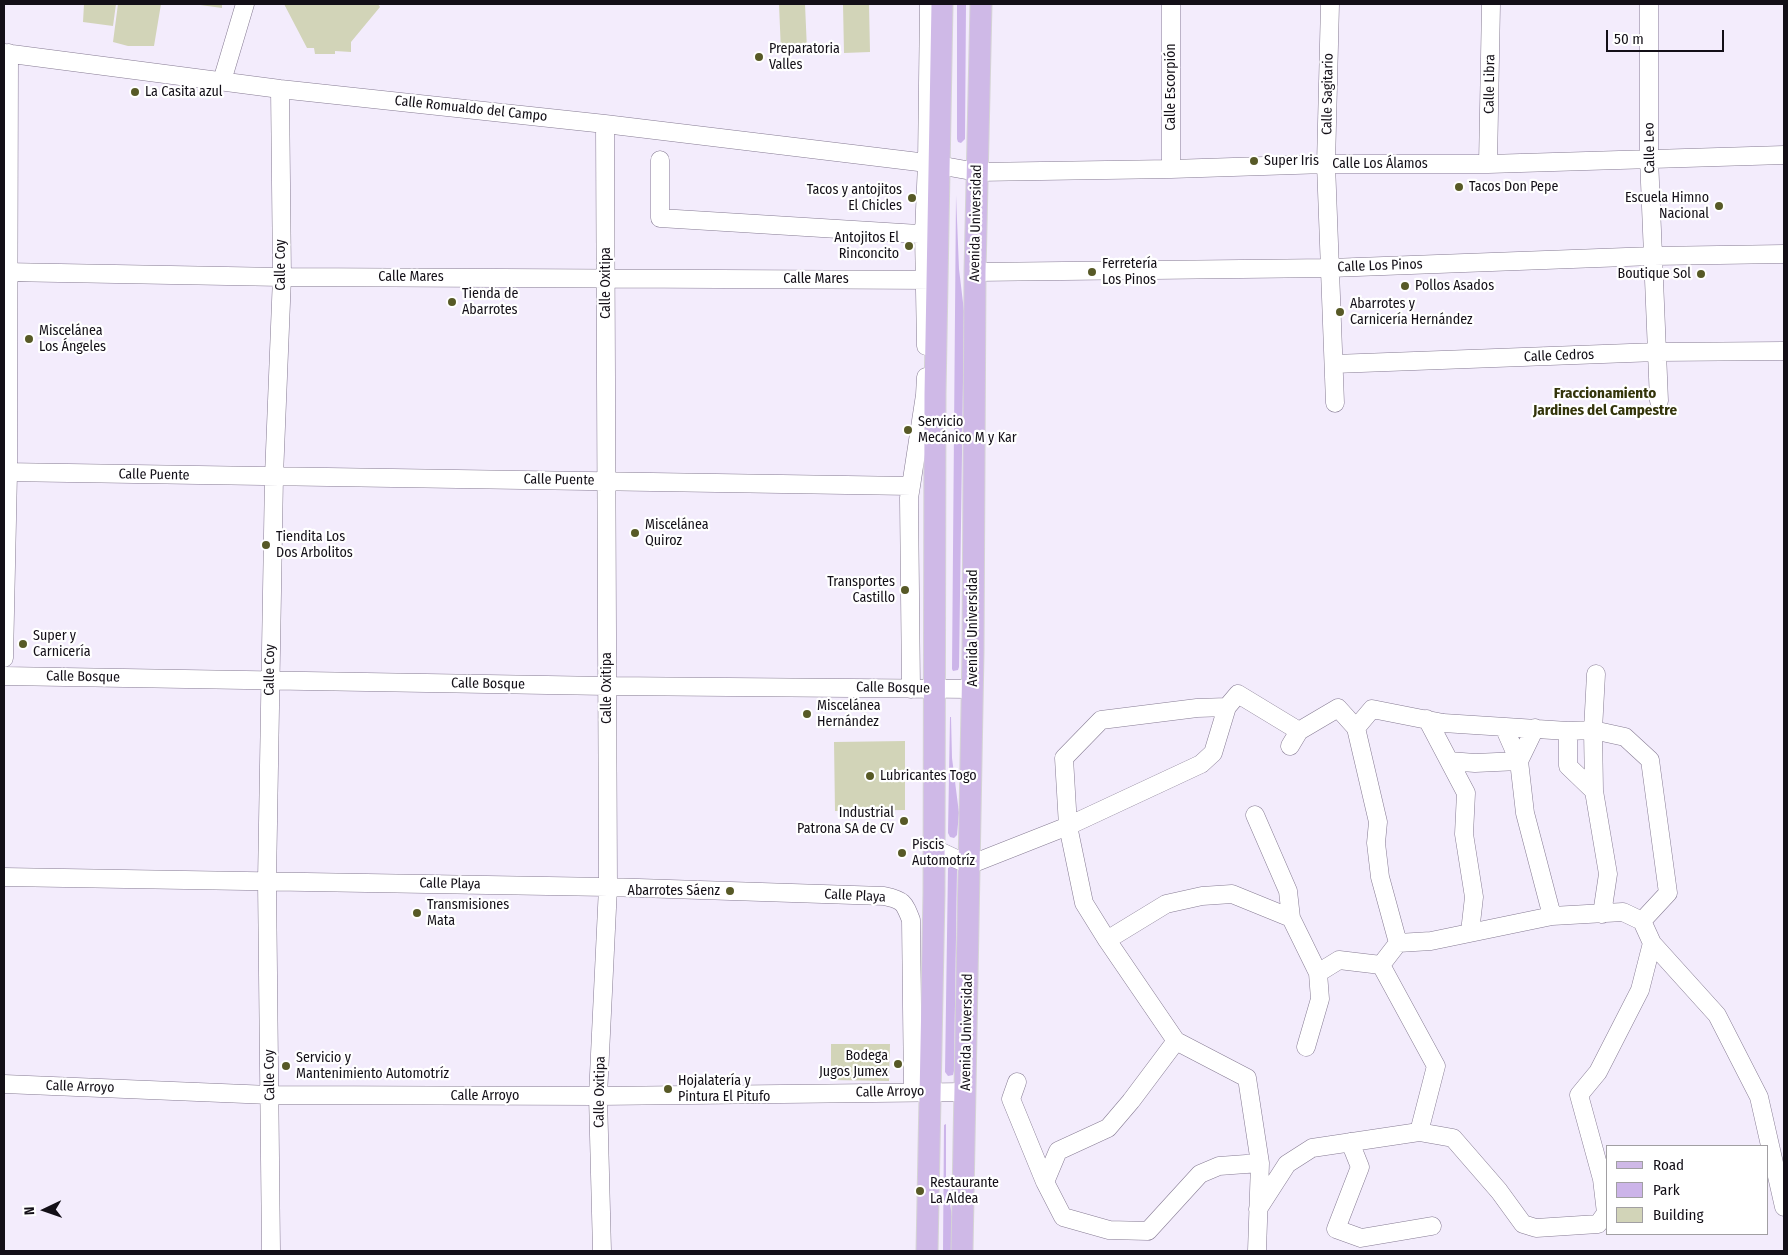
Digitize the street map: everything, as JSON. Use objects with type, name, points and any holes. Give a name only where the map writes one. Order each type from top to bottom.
[{"type":"main road","points":[[927,1251],[921,1092],[934,849],[935,404],[931,235],[942,4]]},
{"type":"main road","name":"Avenida Universidad","points":[[962,1251],[973,689],[975,272],[981,4]]},
{"type":"street","points":[[222,81],[245,4]]},
{"type":"street","points":[[928,4],[933,163]]},
{"type":"street","name":"Calle Escorpión","points":[[1171,4],[1171,169]]},
{"type":"street","name":"Calle Sagitario","points":[[1330,4],[1326,164],[1335,403]]},
{"type":"street","name":"Calle Libra","points":[[1488,164],[1491,4]]},
{"type":"street","name":"Calle Leo","points":[[1649,4],[1649,158],[1659,401]]},
{"type":"street","points":[[4,658],[6,53]]},
{"type":"street","name":"Calle Romualdo del Campo","points":[[6,53],[280,89],[605,124],[933,163],[977,172]]},
{"type":"street","name":"Calle Coy","points":[[270,1251],[267,881],[274,476],[282,277],[280,89]]},
{"type":"street","name":"Calle Oxitipa","points":[[602,1251],[598,1096],[608,887],[605,124]]},
{"type":"street","name":"Calle Los Álamos","points":[[977,172],[1326,164],[1488,164],[1784,155]]},
{"type":"street","points":[[660,160],[660,218],[931,235]]},
{"type":"street","name":"Calle Los Pinos","points":[[975,272],[1330,268],[1654,256],[1784,254]]},
{"type":"street","name":"Calle Mares","points":[[6,272],[282,277],[932,280]]},
{"type":"street","points":[[911,689],[909,498],[926,395],[932,280]]},
{"type":"street","name":"Calle Cedros","points":[[1334,364],[1657,352],[1784,351]]},
{"type":"street","name":"Calle Puente","points":[[6,472],[910,486]]},
{"type":"street","points":[[1596,674],[1593,730],[1594,791],[1608,874],[1623,912]]},
{"type":"street","name":"Calle Bosque","points":[[4,676],[607,686],[973,689]]},
{"type":"street","points":[[934,849],[969,865],[1068,826],[1201,764],[1213,753],[1227,707],[1238,694],[1295,738],[1338,708],[1356,728],[1378,822],[1376,843],[1380,878],[1398,943]]},
{"type":"street","points":[[1227,707],[1197,708],[1101,720],[1064,758],[1068,826],[1084,903],[1106,940],[1176,1041],[1247,1078],[1260,1163],[1257,1251]]},
{"type":"street","points":[[1356,728],[1372,710],[1443,723],[1535,728],[1568,732],[1593,730],[1625,737],[1650,760],[1668,893],[1642,921]]},
{"type":"street","points":[[1427,719],[1466,793],[1464,834],[1474,897],[1470,932]]},
{"type":"street","points":[[1504,727],[1519,761],[1525,813],[1552,916]]},
{"type":"street","points":[[1519,761],[1535,728]]},
{"type":"street","points":[[1568,732],[1568,766],[1594,791]]},
{"type":"street","points":[[1449,761],[1475,764],[1519,761]]},
{"type":"street","points":[[1255,815],[1288,891],[1292,918],[1318,973],[1320,999],[1306,1047]]},
{"type":"street","points":[[1602,914],[1608,874]]},
{"type":"street","name":"Calle Playa","points":[[4,877],[608,887],[884,896],[904,903],[911,920],[921,1092]]},
{"type":"street","points":[[1106,940],[1166,904],[1202,896],[1232,894],[1292,918]]},
{"type":"street","points":[[1381,965],[1398,943],[1431,941],[1552,916],[1623,912],[1642,921],[1652,943],[1717,1015],[1759,1097],[1784,1207]]},
{"type":"street","points":[[1258,1209],[1287,1164],[1312,1148],[1419,1132],[1453,1138],[1499,1191],[1523,1224],[1536,1228],[1598,1224],[1606,1213],[1602,1179],[1579,1095],[1598,1072],[1640,990],[1652,943]]},
{"type":"street","points":[[1318,973],[1339,960],[1381,965]]},
{"type":"street","points":[[1381,965],[1436,1066],[1419,1132]]},
{"type":"street","points":[[1045,1182],[1058,1150],[1108,1128],[1176,1041]]},
{"type":"street","points":[[1017,1082],[1011,1099],[1045,1182],[1063,1217],[1109,1230],[1148,1231],[1200,1174],[1219,1166],[1260,1163]]},
{"type":"street","name":"Calle Arroyo","points":[[4,1084],[270,1095],[598,1096],[966,1092]]},
{"type":"street","points":[[1350,1142],[1360,1167],[1336,1228],[1362,1238],[1432,1226]]},
{"type":"green space","points":[[957,4],[966,4],[965,139],[961,143],[957,139]]},
{"type":"green space","points":[[956,195],[959,269],[964,311],[959,667],[958,670],[953,671],[952,669]]},
{"type":"green space","points":[[950,717],[952,758],[959,813],[957,835],[954,838],[950,837],[948,833]]},
{"type":"green space","points":[[952,866],[957,870],[954,1071],[953,1075],[948,1076],[945,1072],[948,868]]},
{"type":"green space","points":[[946,1124],[946,1176],[952,1217],[952,1251],[943,1251],[944,1125]]},
{"type":"building","points":[[84,4],[116,4],[113,26],[83,22]]},
{"type":"building","points":[[118,4],[161,4],[154,46],[128,46],[113,42]]},
{"type":"building","points":[[193,4],[222,4],[222,8]]},
{"type":"building","points":[[284,4],[378,4],[380,7],[351,42],[351,52],[335,51],[335,54],[315,54],[314,48],[307,48]]},
{"type":"building","points":[[779,4],[805,4],[807,50],[781,52]]},
{"type":"building","points":[[843,4],[869,4],[870,52],[844,53]]},
{"type":"building","name":"Lubricantes Togo","points":[[905,741],[905,810],[835,811],[834,742]]},
{"type":"building","points":[[831,1044],[890,1044],[889,1081],[831,1080]]},
{"type":"place","name":"Preparatoria Valles","points":[[759,57]]},
{"type":"place","name":"La Casita azul","points":[[135,92]]},
{"type":"place","name":"Super Iris","points":[[1254,161]]},
{"type":"place","name":"Tacos Don Pepe","points":[[1459,187]]},
{"type":"place","name":"Tacos y antojitos El Chicles","points":[[912,198]]},
{"type":"place","name":"Escuela Himno Nacional","points":[[1719,206]]},
{"type":"place","name":"Antojitos El Rinconcito","points":[[909,246]]},
{"type":"place","name":"Ferretería Los Pinos","points":[[1092,272]]},
{"type":"place","name":"Boutique Sol","points":[[1701,274]]},
{"type":"place","name":"Pollos Asados","points":[[1405,286]]},
{"type":"place","name":"Tienda de Abarrotes","points":[[452,302]]},
{"type":"place","name":"Abarrotes y Carnicería Hernández","points":[[1340,312]]},
{"type":"place","name":"Miscelánea Los Ángeles","points":[[29,339]]},
{"type":"place","name":"Servicio Mecánico M y Kar","points":[[908,430]]},
{"type":"place","name":"Miscelánea Quiroz","points":[[635,533]]},
{"type":"place","name":"Tiendita Los Dos Arbolitos","points":[[266,545]]},
{"type":"place","name":"Transportes Castillo","points":[[905,590]]},
{"type":"place","name":"Super y Carnicería","points":[[23,644]]},
{"type":"place","name":"Miscelánea Hernández","points":[[807,714]]},
{"type":"place","name":"Lubricantes Togo","points":[[870,776]]},
{"type":"place","name":"Industrial Patrona SA de CV","points":[[904,821]]},
{"type":"place","name":"Piscis Automotríz","points":[[902,853]]},
{"type":"place","name":"Abarrotes Sáenz","points":[[730,891]]},
{"type":"place","name":"Transmisiones Mata","points":[[417,913]]},
{"type":"place","name":"Bodega Jugos Jumex","points":[[898,1064]]},
{"type":"place","name":"Servicio y Mantenimiento Automotríz","points":[[286,1066]]},
{"type":"place","name":"Hojalatería y Pintura El Pitufo","points":[[668,1089]]},
{"type":"place","name":"Restaurante La Aldea","points":[[920,1191]]},
{"type":"district","name":"Fraccionamiento Jardines del Campestre","points":[[1605,402]]}]
